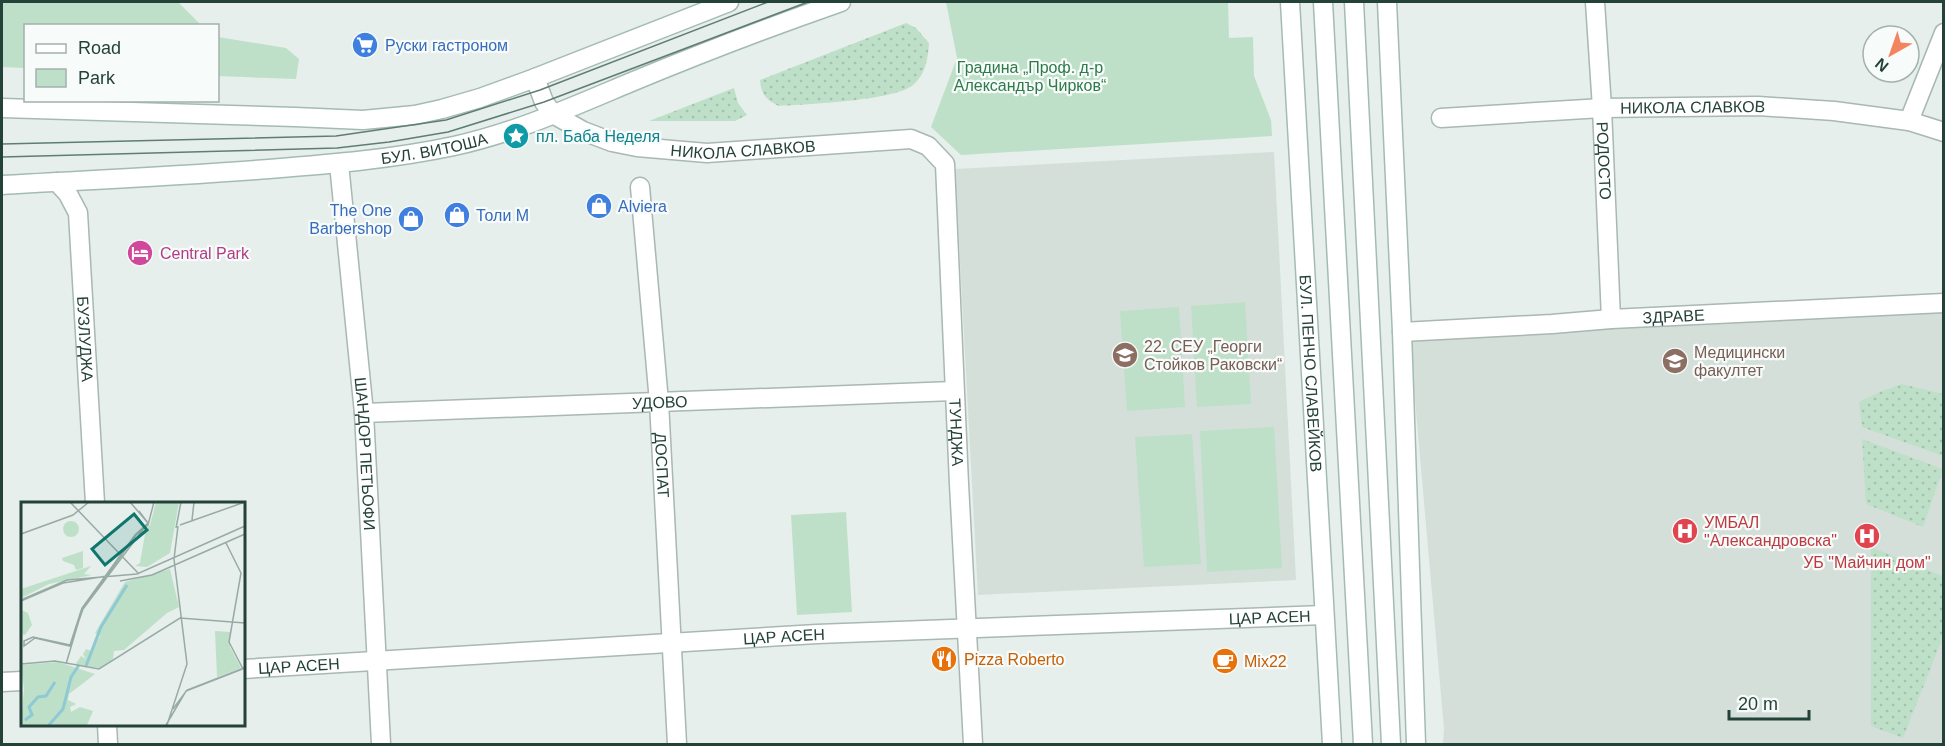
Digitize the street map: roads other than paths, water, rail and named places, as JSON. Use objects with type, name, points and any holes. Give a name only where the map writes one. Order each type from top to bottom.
[{"type":"street","points":[[2,108],[363,120],[415,115],[480,98],[729,2]]},
{"type":"street","name":"БУЛ. ВИТОША","points":[[2,185],[167,177],[339,164],[454,146],[500,134],[723,44],[841,2]]},
{"type":"street","name":"БУЛ. ПЕНЧО СЛАВЕЙКОВ","points":[[1290,2],[1332,744]]},
{"type":"street","name":"БУЛ. ПЕНЧО СЛАВЕЙКОВ","points":[[1323,2],[1363,744]]},
{"type":"street","points":[[1354,2],[1391,744]]},
{"type":"street","points":[[1387,2],[1402,332],[1416,744]]},
{"type":"street","name":"РОДОСТО","points":[[1594,2],[1602,108],[1611,319]]},
{"type":"street","points":[[1909,121],[1944,33]]},
{"type":"street","points":[[535,78],[544,102],[553,114]]},
{"type":"street","name":"НИКОЛА СЛАВКОВ","points":[[1441,118],[1602,108],[1758,106],[1834,111],[1909,121],[1944,132]]},
{"type":"street","name":"НИКОЛА СЛАВКОВ","points":[[553,114],[583,131],[612,142],[637,147],[707,153],[911,139]]},
{"type":"street","name":"ТУНДЖА","points":[[911,139],[928,146],[945,164],[954,391],[973,744]]},
{"type":"street","name":"ШАНДОР ПЕТЬОФИ","points":[[339,164],[364,413],[381,744]]},
{"type":"street","name":"БУЗЛУДЖА","points":[[57,182],[68,194],[78,213],[94,502]]},
{"type":"street","name":"ДОСПАТ","points":[[640,187],[658,402],[677,744]]},
{"type":"street","name":"ЗДРАВЕ","points":[[1402,332],[1611,319],[1944,303]]},
{"type":"street","name":"УДОВО","points":[[364,413],[954,391]]},
{"type":"street","name":"ЦАР АСЕН","points":[[244,669],[817,634],[1324,615]]},
{"type":"street","points":[[2,682],[21,681]]},
{"type":"street","points":[[107,725],[108,744]]},
{"type":"tram line","points":[[2,144],[336,136],[446,120],[540,90],[768,2]]},
{"type":"tram line","points":[[2,157],[337,148],[448,132],[544,102],[808,2]]},
{"type":"place","name":"Руски гастроном","points":[[365,45]]},
{"type":"place","name":"пл. Баба Неделя","points":[[516,136]]},
{"type":"place","name":"Alviera","points":[[599,206]]},
{"type":"place","name":"Толи М","points":[[457,215]]},
{"type":"place","name":"The One Barbershop","points":[[411,219]]},
{"type":"place","name":"Central Park","points":[[140,253]]},
{"type":"place","name":"22. СЕУ „Георги Стойков Раковски“","points":[[1125,355]]},
{"type":"place","name":"Медицински факултет","points":[[1675,361]]},
{"type":"place","name":"УМБАЛ \"Александровска\"","points":[[1685,531]]},
{"type":"place","name":"УБ \"Майчин дом\"","points":[[1867,536]]},
{"type":"place","name":"Pizza Roberto","points":[[944,659]]},
{"type":"place","name":"Mix22","points":[[1225,661]]},
{"type":"park label","name":"Градина „Проф. д-р Александър Чирков“","points":[[1030,76]]}]
